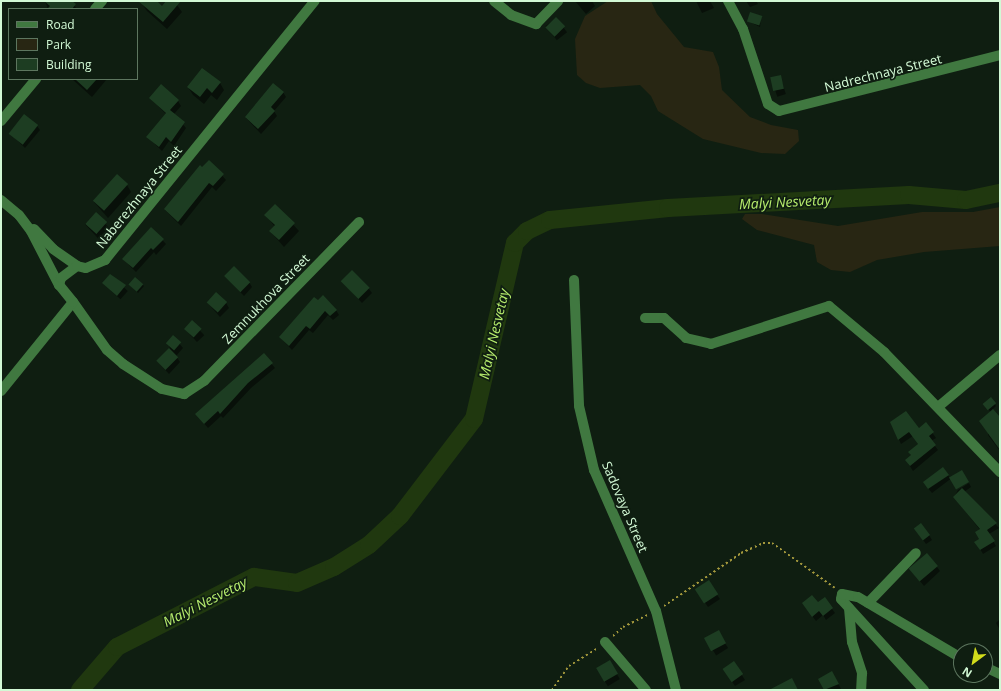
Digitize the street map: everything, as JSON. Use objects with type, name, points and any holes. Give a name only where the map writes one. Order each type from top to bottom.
[{"type":"street","name":"Naberezhnaya Street","points":[[77,266],[86,268],[105,260],[315,1]]},
{"type":"street","points":[[494,1],[511,15],[536,24],[558,1]]},
{"type":"street","name":"Nadrechnaya Street","points":[[728,1],[742,29],[768,104],[772,108],[779,111],[1000,56]]},
{"type":"street","points":[[1,121],[35,80]]},
{"type":"street","points":[[1,200],[19,215],[53,249],[77,266],[67,272],[59,285]]},
{"type":"street","points":[[1,391],[73,302],[59,285],[31,231],[19,215]]},
{"type":"street","name":"Zemnukhova Street","points":[[73,302],[107,350],[123,364],[162,389],[184,394],[190,392],[359,222]]},
{"type":"street","name":"Sadovaya Street","points":[[574,280],[579,406],[594,470],[656,611],[676,690]]},
{"type":"street","points":[[645,318],[664,318],[686,338],[711,344],[829,306],[884,352],[1000,472]]},
{"type":"street","points":[[938,407],[1000,355]]},
{"type":"street","points":[[868,603],[916,553]]},
{"type":"street","points":[[924,690],[841,599],[842,594],[858,596],[953,653]]},
{"type":"street","points":[[849,608],[852,642],[862,673],[861,690]]},
{"type":"street","points":[[605,642],[646,690]]},
{"type":"path","points":[[656,611],[741,553],[763,543],[772,543],[842,594]]},
{"type":"green space","points":[[608,1],[651,1],[657,14],[684,47],[713,52],[719,67],[722,90],[750,117],[771,125],[798,130],[799,141],[785,154],[761,153],[703,139],[658,111],[651,96],[640,85],[600,88],[586,83],[577,75],[575,39],[585,16]]},
{"type":"green space","points":[[1000,207],[1000,246],[924,252],[877,260],[850,272],[831,270],[817,262],[814,245],[757,230],[742,219],[745,214],[762,214],[838,226],[922,212],[973,212]]},
{"type":"building","points":[[44,1],[72,1],[76,4],[73,8],[48,8],[50,6]]},
{"type":"building","points":[[138,1],[157,1],[162,6],[166,1],[181,1],[163,22]]},
{"type":"building","points":[[750,12],[762,16],[759,26],[747,22]]},
{"type":"building","points":[[556,17],[565,26],[555,37],[545,28]]},
{"type":"building","points":[[202,68],[221,82],[212,93],[207,88],[200,97],[187,87]]},
{"type":"building","points":[[781,75],[784,89],[773,91],[770,77]]},
{"type":"building","points":[[76,80],[96,80],[87,90]]},
{"type":"building","points":[[273,83],[284,92],[271,107],[275,111],[258,129],[245,117]]},
{"type":"building","points":[[161,84],[179,100],[170,110],[185,122],[171,142],[166,137],[159,147],[146,137],[166,113],[149,98]]},
{"type":"building","points":[[24,114],[38,125],[23,145],[9,134]]},
{"type":"building","points":[[209,160],[224,174],[213,186],[209,183],[178,222],[164,209],[200,165],[202,167]]},
{"type":"building","points":[[117,174],[128,184],[104,211],[93,201]]},
{"type":"building","points":[[275,204],[295,223],[279,240],[269,231],[275,225],[264,215]]},
{"type":"building","points":[[96,212],[107,222],[96,234],[85,224]]},
{"type":"building","points":[[151,227],[164,239],[153,250],[151,248],[133,268],[122,259]]},
{"type":"building","points":[[234,266],[250,282],[240,292],[224,276]]},
{"type":"building","points":[[352,270],[370,288],[358,299],[341,281]]},
{"type":"building","points":[[110,274],[126,285],[117,296],[102,283]]},
{"type":"building","points":[[135,277],[143,284],[137,292],[128,285]]},
{"type":"building","points":[[216,292],[227,302],[218,312],[207,302]]},
{"type":"building","points":[[323,295],[337,310],[330,316],[325,311],[310,329],[306,326],[289,346],[279,337],[314,297],[318,300]]},
{"type":"building","points":[[192,320],[202,329],[194,338],[184,329]]},
{"type":"building","points":[[173,335],[181,342],[174,351],[166,343]]},
{"type":"building","points":[[169,348],[178,357],[165,370],[156,361]]},
{"type":"building","points":[[264,353],[273,363],[248,383],[220,414],[218,411],[204,424],[195,414]]},
{"type":"building","points":[[991,397],[996,403],[988,410],[983,404]]},
{"type":"building","points":[[993,409],[1000,417],[1000,450],[979,421]]},
{"type":"building","points":[[906,411],[919,428],[926,422],[934,432],[929,436],[936,445],[910,466],[905,460],[911,455],[908,452],[918,444],[909,432],[898,440],[890,422]]},
{"type":"building","points":[[943,467],[949,475],[928,489],[923,482]]},
{"type":"building","points":[[962,470],[969,482],[956,490],[949,478]]},
{"type":"building","points":[[962,488],[997,523],[987,530],[995,541],[980,550],[974,542],[979,539],[975,532],[980,529],[953,497]]},
{"type":"building","points":[[921,523],[930,535],[923,540],[914,528]]},
{"type":"building","points":[[927,553],[938,566],[920,581],[909,568]]},
{"type":"building","points":[[709,580],[718,594],[704,604],[695,589]]},
{"type":"building","points":[[812,595],[818,602],[825,597],[833,608],[823,616],[819,611],[812,617],[802,603]]},
{"type":"building","points":[[719,630],[726,643],[711,651],[704,638]]},
{"type":"building","points":[[610,660],[618,674],[604,682],[596,668]]},
{"type":"building","points":[[734,661],[743,674],[732,682],[723,669]]},
{"type":"building","points":[[832,671],[839,684],[824,690],[818,679]]},
{"type":"building","points":[[792,678],[798,690],[769,690]]},
{"type":"waterway","name":"Malyi Nesvetay","points":[[80,690],[117,647],[254,577],[297,583],[334,567],[369,545],[400,516],[474,419],[515,243],[527,231],[550,220],[668,208],[909,195],[966,200],[1000,193]]}]
